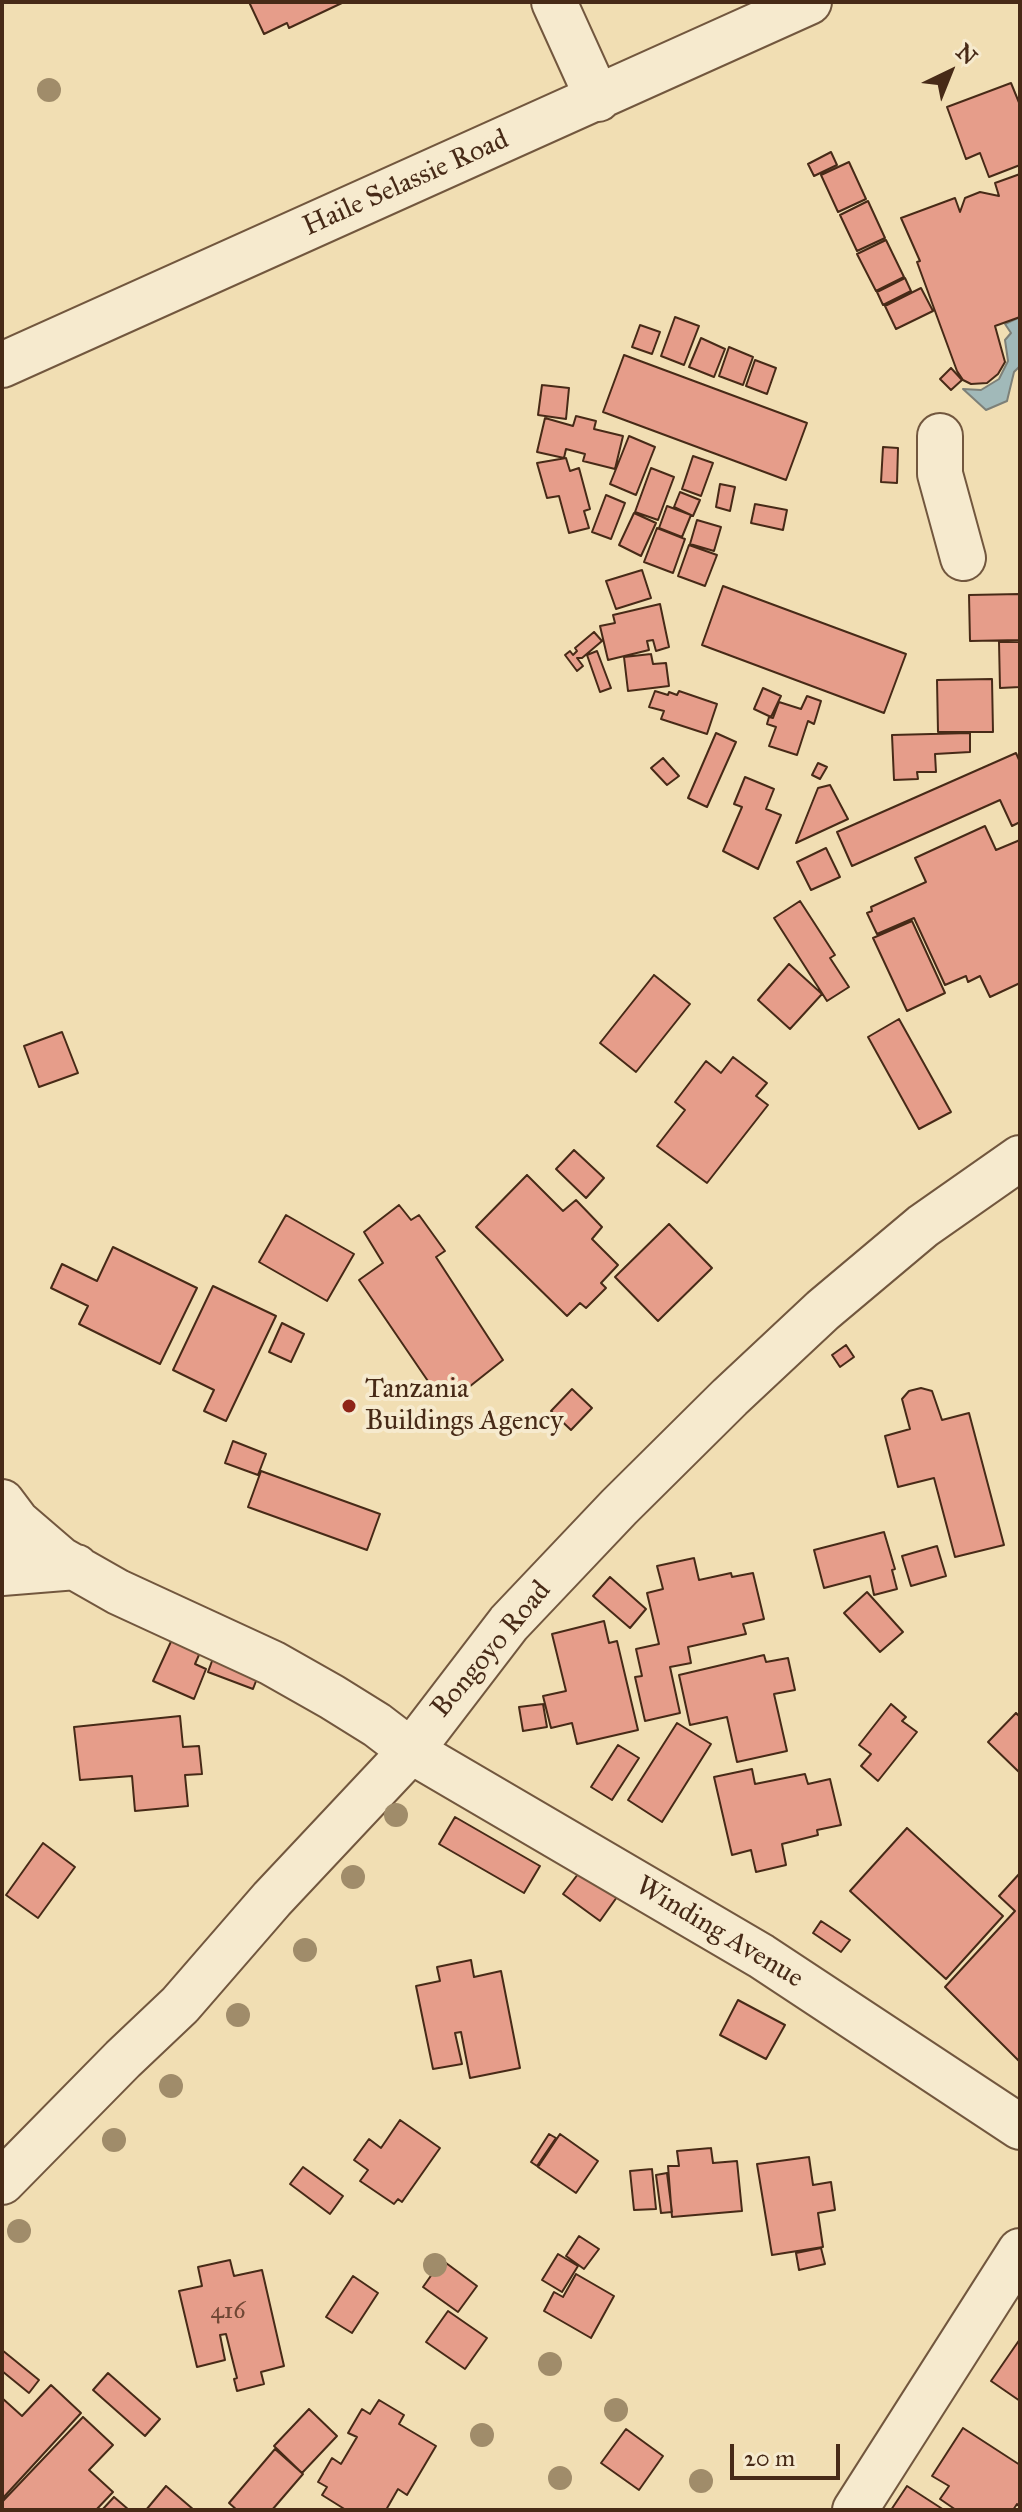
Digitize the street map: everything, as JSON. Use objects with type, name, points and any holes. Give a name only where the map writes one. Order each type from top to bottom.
[{"type":"street","points":[[554,2],[598,99]]},
{"type":"street","name":"Haile Selassie Road","points":[[2,365],[809,2]]},
{"type":"street","points":[[940,436],[940,474],[963,558]]},
{"type":"street","name":"Bongoyo Road","points":[[2,2182],[180,2005],[272,1899],[411,1751],[509,1623],[619,1507],[823,1310],[923,1226],[1020,1158]]},
{"type":"street","name":"Winding Avenue","points":[[2,1502],[17,1522],[60,1559],[118,1592],[272,1663],[377,1725],[411,1751],[761,1956],[1020,2127]]},
{"type":"street","points":[[2,1555],[76,1567]]},
{"type":"street","points":[[2,1573],[76,1567]]},
{"type":"street","points":[[855,2510],[1020,2251]]},
{"type":"water","points":[[1020,317],[1020,366],[1014,372],[1007,401],[986,410],[963,389],[981,390],[999,379],[1008,361],[1005,340],[1011,333],[1005,324]]},
{"type":"building","points":[[249,2],[344,2],[289,28],[287,23],[264,34]]},
{"type":"building","points":[[1011,83],[1020,105],[1020,165],[989,177],[980,153],[966,159],[947,107]]},
{"type":"building","points":[[831,152],[837,165],[814,176],[808,164]]},
{"type":"building","points":[[849,162],[866,199],[838,212],[821,175]]},
{"type":"building","points":[[1020,174],[1020,317],[995,326],[1005,362],[998,374],[987,383],[971,384],[963,380],[957,371],[917,262],[920,261],[901,218],[955,198],[960,212],[965,198],[980,192],[999,196],[995,183]]},
{"type":"building","points":[[868,201],[885,238],[857,251],[840,215]]},
{"type":"building","points":[[886,240],[904,277],[876,291],[857,254]]},
{"type":"building","points":[[905,278],[911,291],[883,305],[877,292]]},
{"type":"building","points":[[921,288],[933,311],[896,329],[885,306]]},
{"type":"building","points":[[675,317],[699,326],[684,365],[661,356]]},
{"type":"building","points":[[640,325],[660,332],[652,354],[632,347]]},
{"type":"building","points":[[701,338],[725,349],[714,377],[689,367]]},
{"type":"building","points":[[729,347],[753,357],[743,385],[719,376]]},
{"type":"building","points":[[624,355],[807,423],[786,480],[603,412]]},
{"type":"building","points":[[755,360],[776,368],[767,394],[746,386]]},
{"type":"building","points":[[951,368],[962,380],[951,390],[940,379]]},
{"type":"building","points":[[542,385],[569,388],[566,419],[538,415]]},
{"type":"building","points":[[576,416],[596,421],[594,429],[623,436],[615,469],[583,461],[585,454],[566,449],[564,458],[537,452],[545,418],[573,426]]},
{"type":"building","points":[[629,436],[655,447],[636,495],[610,484]]},
{"type":"building","points":[[883,447],[898,448],[897,483],[881,482]]},
{"type":"building","points":[[693,456],[713,463],[701,496],[682,489]]},
{"type":"building","points":[[566,458],[570,471],[579,468],[590,509],[584,511],[589,528],[569,533],[559,496],[547,498],[537,463]]},
{"type":"building","points":[[651,468],[674,477],[658,520],[635,512]]},
{"type":"building","points":[[720,484],[735,487],[730,511],[716,507]]},
{"type":"building","points":[[680,492],[700,500],[693,516],[674,507]]},
{"type":"building","points":[[606,495],[625,503],[611,539],[592,532]]},
{"type":"building","points":[[755,504],[787,510],[783,530],[751,523]]},
{"type":"building","points":[[667,506],[691,515],[682,537],[659,528]]},
{"type":"building","points":[[634,513],[656,523],[641,556],[619,545]]},
{"type":"building","points":[[697,520],[721,527],[714,551],[690,544]]},
{"type":"building","points":[[657,528],[685,539],[673,573],[644,562]]},
{"type":"building","points":[[689,545],[717,555],[705,586],[678,576]]},
{"type":"building","points":[[642,570],[651,598],[616,609],[606,581]]},
{"type":"building","points":[[723,586],[906,654],[884,713],[702,645]]},
{"type":"building","points":[[1020,594],[1020,640],[970,641],[969,595]]},
{"type":"building","points":[[660,604],[669,647],[656,651],[653,640],[647,641],[649,650],[608,660],[600,626],[615,623],[613,615]]},
{"type":"building","points":[[594,632],[602,641],[582,658],[577,658],[583,666],[577,671],[565,655],[570,651],[573,655],[577,651],[575,648]]},
{"type":"building","points":[[999,642],[1020,642],[1020,687],[1000,688]]},
{"type":"building","points":[[597,651],[611,688],[600,692],[587,655]]},
{"type":"building","points":[[651,654],[653,664],[666,663],[669,686],[628,691],[624,657]]},
{"type":"building","points":[[992,679],[993,732],[938,732],[937,680]]},
{"type":"building","points":[[763,688],[781,696],[771,717],[754,709]]},
{"type":"building","points":[[655,691],[677,695],[679,691],[717,704],[707,734],[661,719],[664,711],[649,707]]},
{"type":"building","points":[[807,696],[821,701],[814,724],[808,721],[797,755],[769,746],[776,727],[767,724],[779,702],[801,709]]},
{"type":"building","points":[[716,733],[736,742],[707,807],[688,798]]},
{"type":"building","points":[[970,733],[970,752],[935,754],[936,772],[917,772],[918,779],[894,780],[892,735]]},
{"type":"building","points":[[1016,753],[1020,762],[1020,822],[1012,826],[1000,800],[852,866],[837,832]]},
{"type":"building","points":[[663,758],[679,776],[667,785],[651,768]]},
{"type":"building","points":[[818,763],[827,767],[820,779],[812,775]]},
{"type":"building","points":[[745,777],[774,789],[766,809],[781,815],[758,869],[723,851],[742,807],[734,804]]},
{"type":"building","points":[[830,785],[848,819],[796,843],[818,788]]},
{"type":"building","points":[[985,826],[996,850],[1020,840],[1020,983],[990,997],[980,976],[968,982],[966,976],[945,985],[914,918],[877,934],[867,913],[872,911],[871,907],[926,882],[915,858]]},
{"type":"building","points":[[826,848],[840,877],[811,890],[797,862]]},
{"type":"building","points":[[800,901],[835,955],[830,958],[849,987],[827,1001],[774,918]]},
{"type":"building","points":[[912,921],[945,993],[907,1011],[873,938]]},
{"type":"building","points":[[789,964],[822,994],[790,1029],[758,1000]]},
{"type":"building","points":[[654,975],[690,1004],[636,1072],[600,1043]]},
{"type":"building","points":[[899,1019],[951,1112],[919,1129],[868,1037]]},
{"type":"building","points":[[62,1032],[78,1073],[39,1087],[24,1046]]},
{"type":"building","points":[[733,1057],[767,1083],[756,1096],[768,1105],[707,1183],[657,1146],[685,1110],[675,1102],[706,1061],[721,1073]]},
{"type":"building","points":[[574,1150],[604,1178],[586,1198],[556,1169]]},
{"type":"building","points":[[527,1175],[563,1211],[576,1200],[602,1227],[592,1239],[618,1265],[601,1283],[606,1288],[586,1308],[580,1303],[567,1316],[476,1227]]},
{"type":"building","points":[[399,1205],[411,1220],[419,1215],[445,1251],[436,1257],[503,1360],[469,1387],[432,1387],[359,1280],[383,1263],[364,1232]]},
{"type":"building","points":[[286,1215],[354,1254],[327,1301],[259,1262]]},
{"type":"building","points":[[669,1224],[712,1268],[658,1321],[615,1277]]},
{"type":"building","points":[[113,1247],[197,1288],[160,1364],[79,1324],[88,1306],[51,1288],[62,1264],[97,1281]]},
{"type":"building","points":[[213,1286],[276,1316],[226,1421],[204,1411],[214,1390],[173,1370]]},
{"type":"building","points":[[282,1323],[304,1334],[291,1362],[269,1352]]},
{"type":"building","points":[[846,1345],[854,1357],[840,1367],[832,1355]]},
{"type":"building","points":[[921,1388],[932,1391],[942,1420],[969,1413],[1004,1545],[955,1557],[934,1478],[898,1487],[885,1436],[910,1429],[902,1399],[909,1391]]},
{"type":"building","points":[[572,1389],[592,1408],[571,1430],[551,1411]]},
{"type":"building","points":[[233,1441],[266,1454],[258,1475],[225,1463]]},
{"type":"building","points":[[261,1471],[380,1514],[367,1550],[248,1507]]},
{"type":"building","points":[[884,1532],[895,1569],[892,1570],[897,1589],[874,1595],[870,1576],[824,1588],[814,1550]]},
{"type":"building","points":[[937,1546],[946,1576],[911,1586],[902,1556]]},
{"type":"building","points":[[694,1558],[699,1580],[731,1573],[732,1577],[753,1573],[764,1619],[743,1624],[746,1634],[688,1647],[691,1663],[670,1667],[680,1713],[645,1721],[635,1677],[642,1676],[636,1649],[659,1644],[647,1593],[663,1589],[657,1566]]},
{"type":"building","points":[[610,1577],[646,1609],[630,1628],[593,1596]]},
{"type":"building","points":[[867,1592],[903,1632],[880,1652],[844,1613]]},
{"type":"building","points":[[604,1621],[609,1643],[617,1641],[638,1730],[577,1744],[572,1723],[551,1728],[543,1696],[566,1691],[552,1634]]},
{"type":"building","points":[[174,1635],[202,1648],[195,1664],[206,1669],[194,1699],[153,1681]]},
{"type":"building","points":[[219,1642],[264,1660],[253,1689],[208,1672]]},
{"type":"building","points":[[764,1655],[766,1662],[788,1658],[795,1690],[774,1694],[787,1751],[737,1762],[727,1717],[690,1725],[679,1675]]},
{"type":"building","points":[[543,1704],[547,1727],[523,1731],[519,1707]]},
{"type":"building","points":[[891,1704],[906,1717],[902,1721],[917,1732],[878,1781],[861,1766],[871,1754],[859,1745]]},
{"type":"building","points":[[1016,1713],[1020,1717],[1020,1773],[988,1742]]},
{"type":"building","points":[[180,1716],[183,1747],[199,1746],[202,1774],[185,1775],[188,1806],[135,1811],[132,1776],[80,1780],[74,1727]]},
{"type":"building","points":[[677,1723],[711,1744],[662,1822],[628,1800]]},
{"type":"building","points":[[618,1745],[639,1758],[612,1800],[591,1787]]},
{"type":"building","points":[[752,1769],[755,1784],[805,1774],[808,1784],[830,1779],[841,1825],[817,1830],[818,1835],[782,1844],[786,1865],[756,1872],[751,1850],[732,1855],[714,1777]]},
{"type":"building","points":[[455,1817],[540,1866],[524,1893],[439,1844]]},
{"type":"building","points":[[907,1828],[1003,1916],[946,1979],[850,1891]]},
{"type":"building","points":[[43,1843],[75,1867],[38,1918],[6,1895]]},
{"type":"building","points":[[581,1870],[617,1897],[600,1921],[563,1894]]},
{"type":"building","points":[[1020,1873],[1020,2062],[945,1987],[1015,1911],[999,1896]]},
{"type":"building","points":[[821,1921],[850,1940],[841,1952],[813,1933]]},
{"type":"building","points":[[471,1960],[474,1977],[501,1971],[520,2068],[470,2078],[461,2032],[455,2033],[462,2064],[433,2069],[416,1986],[440,1981],[437,1967]]},
{"type":"building","points":[[738,2000],[785,2025],[766,2059],[720,2035]]},
{"type":"building","points":[[400,2120],[440,2148],[402,2202],[398,2199],[394,2204],[360,2181],[368,2170],[354,2160],[369,2139],[381,2148]]},
{"type":"building","points":[[549,2134],[556,2138],[537,2166],[531,2162]]},
{"type":"building","points":[[560,2134],[598,2161],[576,2193],[538,2167]]},
{"type":"building","points":[[711,2148],[713,2163],[737,2161],[742,2211],[672,2217],[668,2166],[679,2166],[677,2151]]},
{"type":"building","points":[[809,2157],[813,2185],[831,2182],[835,2210],[818,2213],[823,2247],[772,2255],[757,2164]]},
{"type":"building","points":[[303,2167],[343,2196],[330,2214],[290,2184]]},
{"type":"building","points":[[652,2169],[656,2209],[634,2210],[630,2171]]},
{"type":"building","points":[[667,2173],[672,2212],[661,2213],[656,2175]]},
{"type":"building","points":[[579,2236],[599,2249],[584,2269],[566,2256]]},
{"type":"building","points":[[821,2248],[825,2264],[799,2270],[796,2253]]},
{"type":"building","points":[[558,2254],[578,2266],[562,2292],[542,2280]]},
{"type":"building","points":[[230,2260],[234,2276],[262,2270],[284,2366],[261,2372],[264,2384],[237,2391],[234,2379],[237,2378],[226,2334],[220,2335],[225,2360],[197,2367],[179,2291],[202,2286],[198,2267]]},
{"type":"building","points":[[442,2260],[477,2286],[458,2312],[423,2287]]},
{"type":"building","points":[[576,2274],[614,2296],[591,2338],[544,2311],[554,2292],[563,2297]]},
{"type":"building","points":[[353,2276],[378,2293],[352,2333],[326,2317]]},
{"type":"building","points":[[448,2311],[487,2338],[465,2369],[426,2342]]},
{"type":"building","points":[[1020,2339],[1020,2401],[991,2381]]},
{"type":"building","points":[[2,2350],[39,2380],[29,2393],[2,2371]]},
{"type":"building","points":[[108,2373],[160,2419],[145,2436],[93,2390]]},
{"type":"building","points":[[51,2385],[81,2413],[2,2499],[2,2398],[22,2416]]},
{"type":"building","points":[[379,2400],[404,2415],[399,2424],[436,2446],[407,2495],[398,2489],[386,2510],[346,2510],[322,2495],[327,2487],[318,2482],[332,2458],[341,2464],[357,2437],[348,2433],[362,2409],[370,2414]]},
{"type":"building","points":[[309,2409],[337,2436],[302,2473],[274,2446]]},
{"type":"building","points":[[83,2417],[113,2445],[89,2470],[113,2492],[96,2510],[2,2510],[2,2502]]},
{"type":"building","points":[[963,2428],[1020,2465],[1020,2507],[1017,2504],[1013,2510],[956,2510],[940,2499],[949,2486],[932,2476]]},
{"type":"building","points":[[626,2429],[663,2456],[639,2490],[601,2463]]},
{"type":"building","points":[[275,2449],[303,2474],[272,2510],[237,2510],[229,2503]]},
{"type":"building","points":[[166,2486],[194,2510],[146,2510]]},
{"type":"building","points":[[907,2486],[944,2510],[891,2510]]},
{"type":"building","points":[[114,2497],[129,2510],[102,2510]]},
{"type":"place","name":"Tanzania Buildings Agency","points":[[349,1406]]}]
